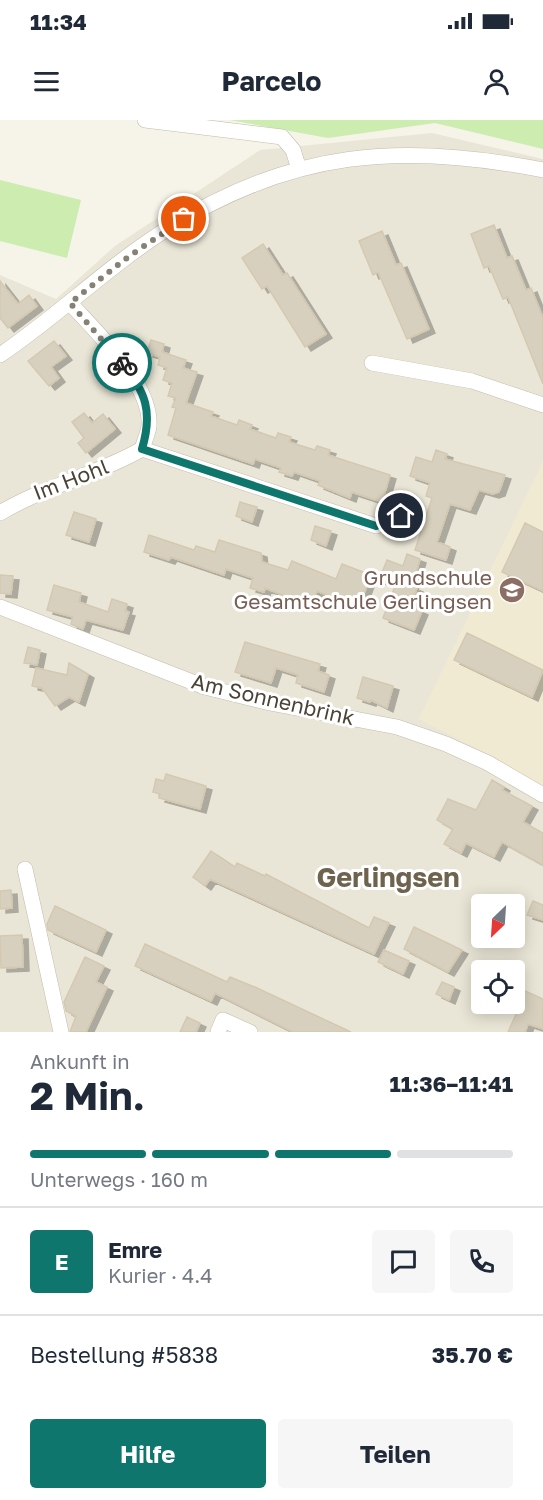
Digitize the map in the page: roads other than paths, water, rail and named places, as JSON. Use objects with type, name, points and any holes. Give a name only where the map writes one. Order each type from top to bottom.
[{"type":"street","points":[[144,120],[282,137],[293,150],[299,169]]},
{"type":"street","points":[[0,355],[167,229],[235,190],[266,177],[339,160],[419,154],[542,174]]},
{"type":"street","points":[[70,303],[135,379],[145,399],[149,426],[142,449],[376,526],[401,516]]},
{"type":"street","points":[[372,363],[472,381],[543,405]]},
{"type":"street","name":"Im Hohl","points":[[0,513],[26,497],[124,460],[142,449]]},
{"type":"street","name":"Am Sonnenbrink","points":[[0,607],[205,687],[270,703],[397,727],[446,744],[488,763],[543,795]]},
{"type":"street","points":[[25,869],[60,1032]]},
{"type":"street","points":[[221,1026],[250,1032]]},
{"type":"place","name":"Grundschule Gesamtschule Gerlingsen","points":[[512,590]]},
{"type":"district","name":"Gerlingsen","points":[[388,878]]}]
